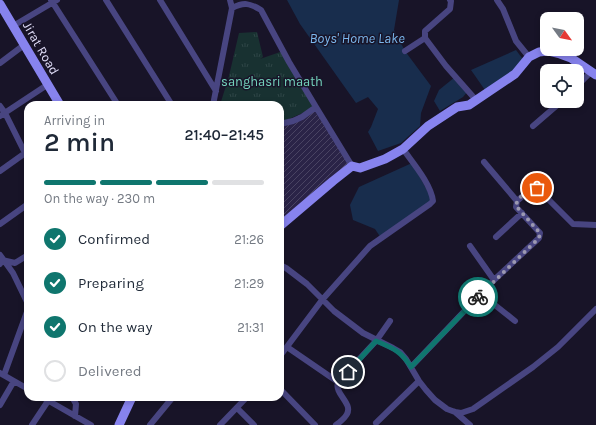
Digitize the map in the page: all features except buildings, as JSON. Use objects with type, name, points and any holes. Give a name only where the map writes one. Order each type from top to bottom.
[{"type":"street","points":[[106,0],[169,101]]},
{"type":"street","points":[[160,0],[216,91]]},
{"type":"street","points":[[450,0],[450,9],[424,31],[425,38],[446,66],[476,100]]},
{"type":"street","points":[[497,0],[503,9],[516,41],[529,57]]},
{"type":"street","points":[[13,26],[54,1],[116,101]]},
{"type":"street","points":[[214,101],[232,3],[248,4],[261,10],[289,62],[352,166],[360,168],[385,159],[403,149],[428,126],[457,108],[469,105],[515,74],[529,57],[539,52],[554,52],[570,58],[594,73],[584,81]]},
{"type":"street","name":"Jirat Road","points":[[0,6],[57,101]]},
{"type":"street","points":[[405,51],[425,38]]},
{"type":"street","points":[[0,63],[24,45]]},
{"type":"street","points":[[2,114],[47,85]]},
{"type":"street","points":[[0,106],[2,114],[24,149]]},
{"type":"street","points":[[284,123],[302,117],[316,107]]},
{"type":"street","points":[[533,126],[554,108]]},
{"type":"street","points":[[284,351],[322,300],[370,246],[433,201],[432,195],[403,149]]},
{"type":"street","points":[[0,171],[24,156]]},
{"type":"street","points":[[411,367],[494,280],[540,236],[538,231],[516,206],[517,201],[484,162]]},
{"type":"street","points":[[284,223],[333,180],[352,166]]},
{"type":"street","points":[[517,201],[535,187],[573,224],[596,225]]},
{"type":"street","points":[[0,224],[24,207]]},
{"type":"street","points":[[496,237],[522,213]]},
{"type":"street","points":[[470,246],[494,280]]},
{"type":"street","points":[[1,260],[15,263],[24,257]]},
{"type":"street","points":[[1,260],[13,273],[24,296]]},
{"type":"street","points":[[284,267],[307,284],[340,316],[363,333],[400,352],[419,381],[435,400],[455,412],[470,425]]},
{"type":"street","points":[[481,294],[515,321]]},
{"type":"street","points":[[455,412],[460,413],[473,409],[533,367],[558,348],[596,309]]},
{"type":"street","points":[[24,319],[2,374],[24,387]]},
{"type":"street","points":[[336,425],[347,415],[349,411],[337,388],[338,382],[376,341],[390,321]]},
{"type":"street","points":[[287,347],[338,382]]},
{"type":"street","points":[[0,405],[14,381]]},
{"type":"street","points":[[376,423],[419,381]]},
{"type":"street","points":[[284,393],[315,425]]},
{"type":"street","points":[[32,425],[48,401],[91,425]]},
{"type":"street","points":[[74,401],[76,404],[75,416]]},
{"type":"street","points":[[118,425],[130,401]]},
{"type":"street","points":[[150,425],[170,401]]},
{"type":"street","points":[[220,425],[243,401]]},
{"type":"street","points":[[237,408],[254,425]]},
{"type":"green space","name":"sanghasri maath","points":[[257,32],[263,57],[260,59],[283,51],[316,107],[284,121],[284,101],[221,101],[239,33]]},
{"type":"water","name":"Boys' Home Lake","points":[[287,0],[399,0],[394,30],[405,51],[431,86],[421,113],[420,126],[401,143],[378,151],[368,132],[378,109],[368,97],[356,103],[300,24]]},
{"type":"water","points":[[516,50],[525,62],[487,93],[471,70]]},
{"type":"water","points":[[455,77],[468,91],[463,97],[440,111],[434,101],[439,90]]},
{"type":"water","points":[[412,163],[433,201],[381,238],[375,229],[353,220],[350,205],[359,187]]},
{"type":"way so far","points":[[478,297],[539,238],[540,233],[516,206],[517,201],[533,187],[537,188]]},
{"type":"route","points":[[348,372],[376,341],[400,352],[411,367],[478,297]]}]
